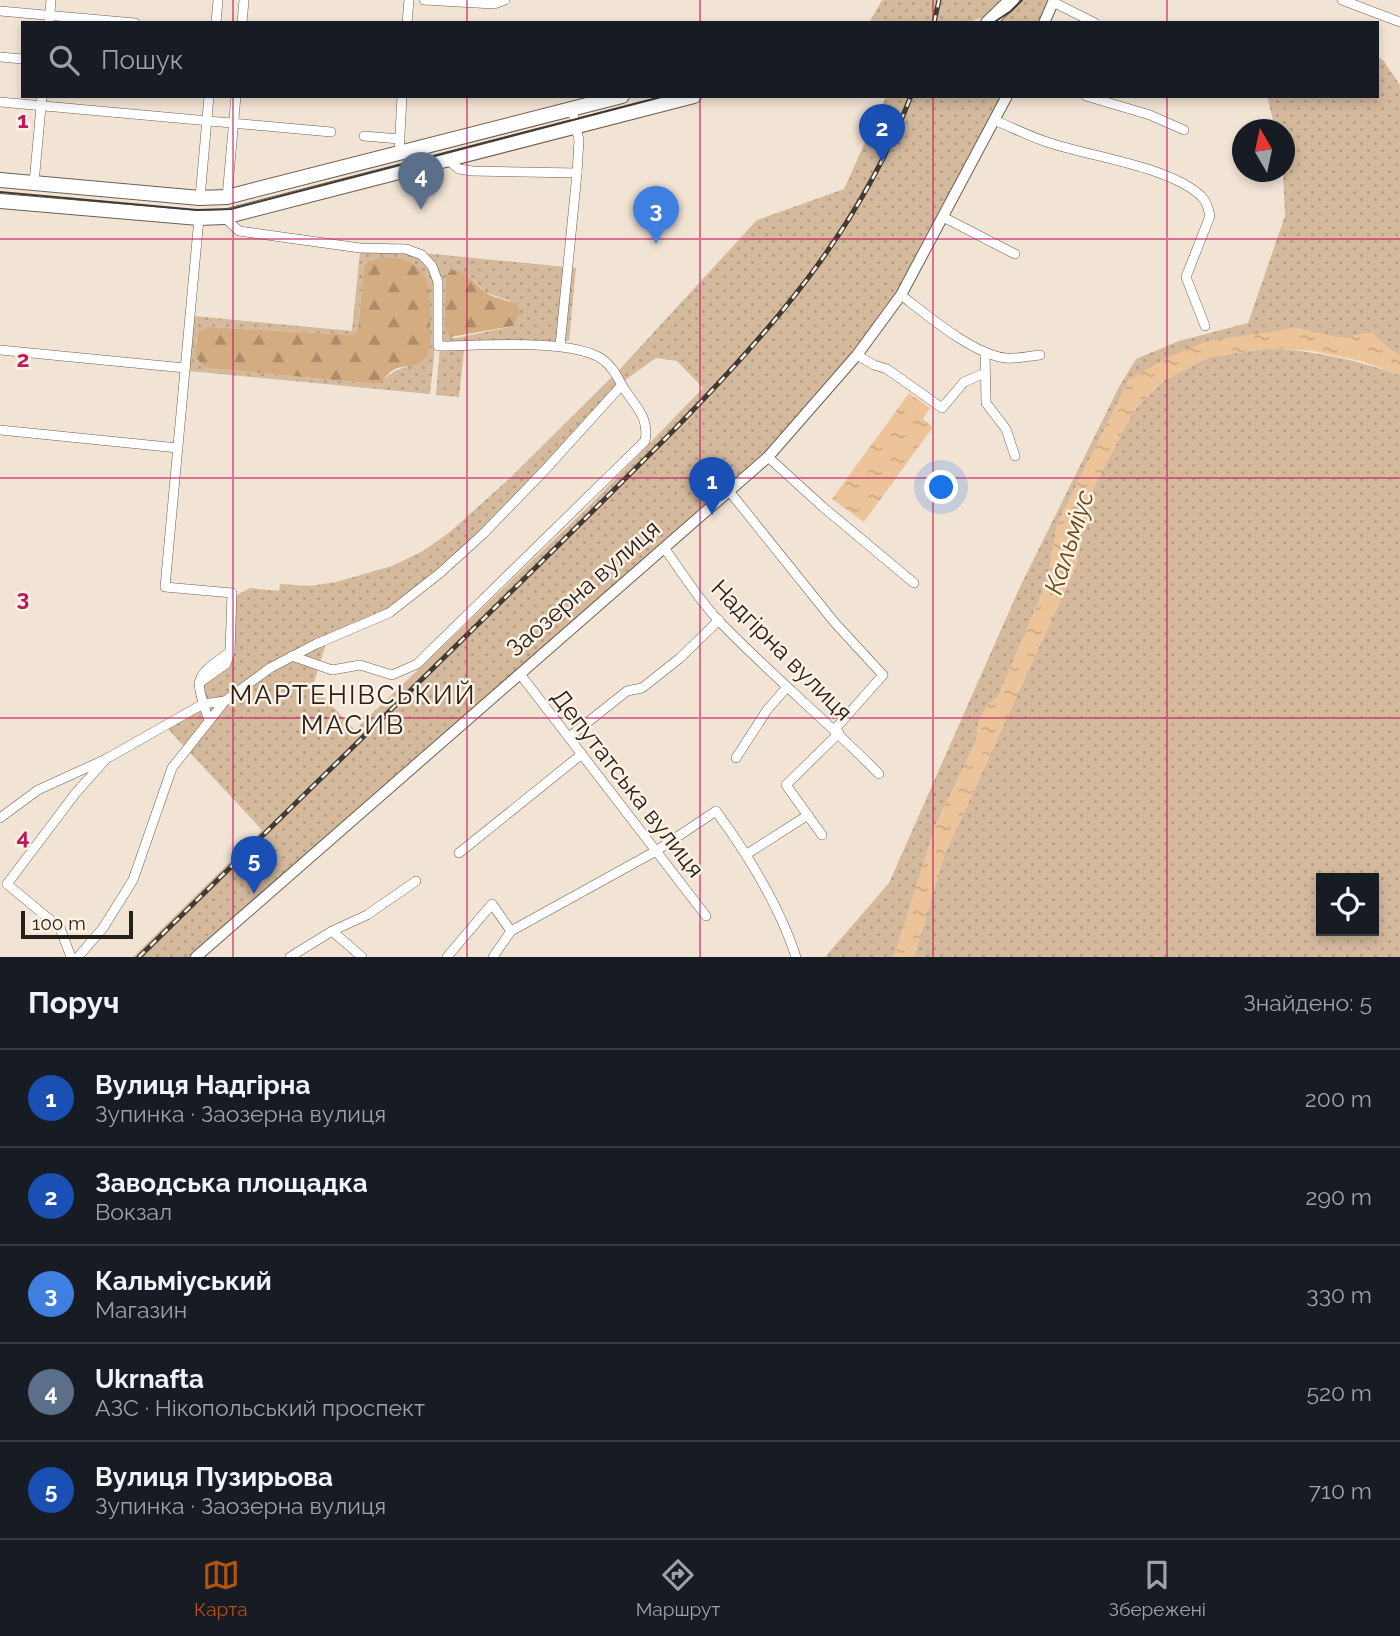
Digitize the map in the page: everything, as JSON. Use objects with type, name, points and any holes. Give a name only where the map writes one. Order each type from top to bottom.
[{"type":"main road","points":[[990,20],[1013,0]]},
{"type":"main road","points":[[0,180],[200,198],[227,197],[614,98]]},
{"type":"main road","points":[[0,201],[199,218],[224,217],[686,98]]},
{"type":"main road","points":[[397,173],[398,154]]},
{"type":"street","points":[[50,19],[51,0]]},
{"type":"street","points":[[215,21],[218,0]]},
{"type":"street","points":[[242,21],[244,0]]},
{"type":"street","points":[[407,21],[409,0]]},
{"type":"street","points":[[424,0],[505,0]]},
{"type":"street","points":[[1342,0],[1400,22]]},
{"type":"street","points":[[1045,21],[1054,1],[1091,21]]},
{"type":"street","points":[[0,11],[50,19],[92,21]]},
{"type":"street","points":[[0,57],[21,59]]},
{"type":"street","points":[[200,198],[209,98]]},
{"type":"street","points":[[227,197],[236,98]]},
{"type":"street","points":[[398,154],[402,98]]},
{"type":"street","name":"Заозерна вулиця","points":[[196,957],[768,457],[857,355],[901,295],[1006,98]]},
{"type":"street","points":[[1093,98],[1150,115],[1184,130]]},
{"type":"street","points":[[34,183],[42,101]]},
{"type":"street","points":[[0,102],[42,101],[331,132]]},
{"type":"street","points":[[560,346],[580,147],[572,109]]},
{"type":"street","points":[[994,120],[1044,141],[1153,172],[1183,184],[1202,197],[1208,205],[1210,216],[1185,277],[1205,326]]},
{"type":"street","points":[[364,136],[400,139]]},
{"type":"street","points":[[448,160],[459,169],[472,171],[577,173]]},
{"type":"street","points":[[224,217],[239,231],[360,248],[406,249],[422,255],[432,266],[438,282],[438,346],[560,346],[602,358],[617,374],[621,386],[643,414],[648,427],[645,441],[417,664],[392,675],[360,665],[332,670],[292,656]]},
{"type":"street","points":[[943,217],[1015,254]]},
{"type":"street","points":[[199,218],[165,587],[232,593],[230,652],[203,671],[199,683],[208,721]]},
{"type":"street","points":[[901,295],[944,328],[985,352],[1006,358],[1040,355]]},
{"type":"street","points":[[0,350],[185,368]]},
{"type":"street","points":[[985,352],[986,403],[1006,429],[1015,456]]},
{"type":"street","points":[[857,355],[887,369],[942,408],[964,382],[985,373]]},
{"type":"street","points":[[78,957],[103,928],[133,880],[172,768],[225,701],[270,667],[389,612],[440,573],[483,534],[544,471],[621,386]]},
{"type":"street","points":[[0,430],[178,448]]},
{"type":"street","points":[[768,457],[914,583]]},
{"type":"street","points":[[729,491],[835,623],[883,675],[837,731],[786,785],[822,835]]},
{"type":"street","name":"Надгірна вулиця","points":[[664,548],[719,620],[879,774]]},
{"type":"street","points":[[569,737],[627,691],[642,688],[680,658],[719,620]]},
{"type":"street","name":"Депутатська вулиця","points":[[520,674],[706,916]]},
{"type":"street","points":[[736,758],[767,710],[787,687]]},
{"type":"street","points":[[0,818],[38,790],[106,759],[203,704],[225,701]]},
{"type":"street","points":[[459,853],[582,754]]},
{"type":"street","points":[[71,957],[60,928],[7,884],[75,794],[106,759]]},
{"type":"street","points":[[494,957],[511,931],[656,851],[716,811],[747,855],[790,939],[796,957]]},
{"type":"street","points":[[747,855],[808,815]]},
{"type":"street","points":[[290,957],[367,915],[416,881]]},
{"type":"street","points":[[447,957],[492,904],[511,931]]},
{"type":"street","points":[[332,932],[362,957]]},
{"type":"shaded area","points":[[882,0],[1005,0],[988,16],[971,21],[870,21]]},
{"type":"shaded area","points":[[1013,0],[1054,0],[1045,21],[990,21]]},
{"type":"shaded area","points":[[1379,58],[1383,60],[1400,85],[1400,355],[1371,333],[1340,338],[1295,328],[1129,380],[1057,524],[1048,579],[998,697],[987,705],[978,724],[976,742],[936,824],[894,957],[825,957],[889,883],[1019,589],[1119,387],[1136,359],[1179,341],[1248,323],[1285,216],[1283,182],[1295,182],[1295,119],[1273,119],[1267,98],[1379,98]]},
{"type":"shaded area","points":[[885,98],[1006,98],[901,295],[768,457],[196,957],[133,957],[262,830],[167,728],[206,706],[201,685],[229,666],[235,596],[250,588],[279,591],[280,584],[310,586],[336,582],[392,566],[423,551],[450,532],[510,478],[621,368],[757,220],[844,189]],"holes":[[[656,358],[677,361],[703,388],[586,509],[355,730],[313,686],[328,637],[388,611],[438,572],[542,470],[621,383]]]},
{"type":"shaded area","points":[[398,251],[419,257],[428,267],[436,300],[430,394],[189,371],[194,316],[352,331],[360,252]],"holes":[[[373,259],[408,367],[374,384],[209,368],[197,361],[196,339],[208,327],[354,335],[358,329],[364,267]]]},
{"type":"shaded area","points":[[423,253],[576,268],[569,341],[465,341],[459,397],[436,395],[441,281]],"holes":[[[468,275],[486,293],[508,300],[519,310],[519,318],[513,326],[450,337],[444,326],[446,277]]]},
{"type":"shaded area","points":[[1270,348],[1336,357],[1400,375],[1400,957],[914,957],[944,856],[1075,568],[1093,489],[1134,410],[1163,381],[1209,357]]},
{"type":"green space","points":[[381,257],[410,262],[425,277],[430,298],[430,343],[427,355],[419,363],[395,369],[374,384],[209,368],[197,359],[195,349],[199,332],[208,327],[354,335],[358,329],[364,267],[367,262]]},
{"type":"green space","points":[[456,270],[469,276],[486,293],[513,303],[520,311],[513,326],[450,337],[444,326],[446,277],[450,271]]},
{"type":"water","name":"Кальміус","points":[[1295,328],[1340,338],[1371,332],[1400,355],[1400,375],[1361,361],[1313,351],[1270,348],[1209,357],[1163,381],[1134,410],[1093,489],[1075,568],[944,856],[914,957],[894,957],[936,824],[976,742],[978,724],[987,705],[998,697],[1048,579],[1057,524],[1129,380],[1168,357],[1208,341]]},
{"type":"water","points":[[909,393],[930,408],[923,419],[933,427],[864,522],[832,499]]},
{"type":"tram line","points":[[996,21],[1022,0]]},
{"type":"tram line","points":[[0,192],[197,210],[231,209],[657,98]]},
{"type":"railway","points":[[934,21],[939,0]]},
{"type":"railway","points":[[139,957],[706,397],[808,279],[837,237],[865,193],[910,98]]},
{"type":"place","name":"Заводська площадка","points":[[882,162]]},
{"type":"place","name":"Ukrnafta","points":[[421,210]]},
{"type":"place","name":"Кальміуський","points":[[656,244]]},
{"type":"place","name":"Вулиця Надгірна","points":[[712,515]]},
{"type":"place","name":"Вулиця Пузирьова","points":[[254,894]]},
{"type":"district","name":"МАРТЕНІВСЬКИЙ МАСИВ","points":[[353,710]]}]
